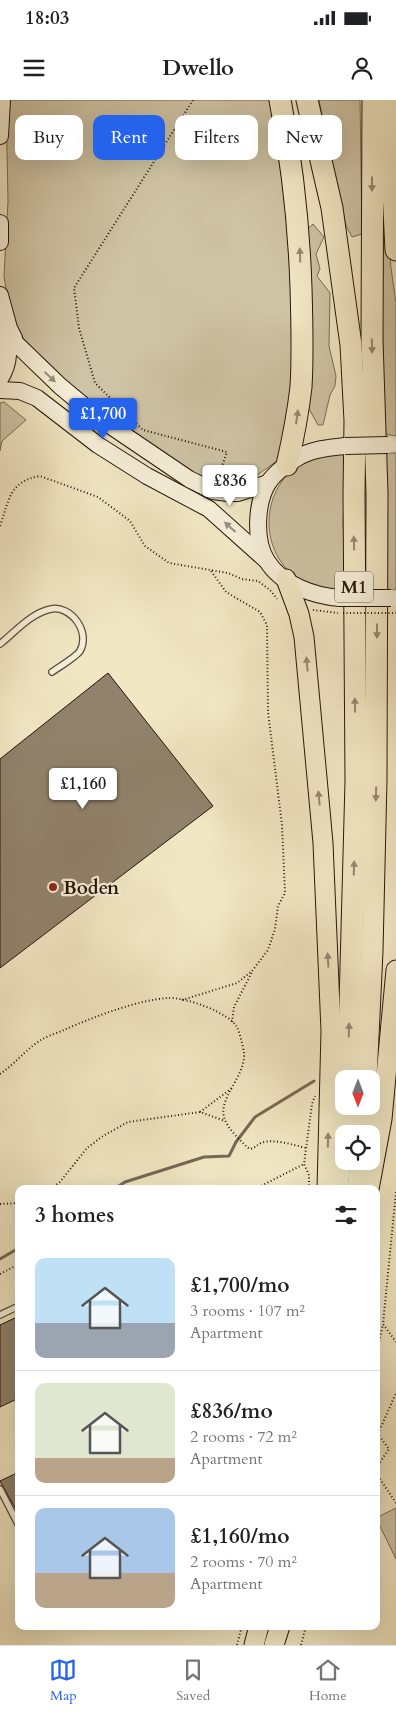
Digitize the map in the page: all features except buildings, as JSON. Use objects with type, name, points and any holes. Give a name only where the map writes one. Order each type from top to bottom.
[{"type":"highway","points":[[280,100],[288,142],[299,236],[302,313],[301,387],[296,424],[287,465]]},
{"type":"highway","name":"M1","points":[[308,100],[332,208],[351,345],[355,421],[356,781],[348,1070]]},
{"type":"highway","name":"M1","points":[[366,1070],[372,951],[376,780],[377,493],[372,330],[373,100]]},
{"type":"highway","points":[[391,100],[396,250]]},
{"type":"highway","points":[[286,579],[297,609],[304,637],[323,844],[331,1031],[327,1185]]},
{"type":"highway","points":[[370,1185],[382,1119],[396,970]]},
{"type":"highway","points":[[337,1185],[346,1115]]},
{"type":"highway","points":[[358,1185],[360,1170]]},
{"type":"highway","points":[[254,1645],[258,1630]]},
{"type":"highway","points":[[274,1645],[279,1630]]},
{"type":"main road","points":[[0,136],[2,100]]},
{"type":"main road","points":[[0,223],[0,242]]},
{"type":"main road","points":[[0,295],[9,328],[16,342]]},
{"type":"main road","points":[[0,328],[60,386],[96,416],[170,467],[203,487],[221,493],[238,493],[252,490],[268,483],[296,458],[323,448],[392,445]]},
{"type":"main road","points":[[0,328],[7,342],[8,355],[6,367],[0,379]]},
{"type":"main road","points":[[0,390],[20,391],[37,398],[105,450],[209,510],[273,568],[301,589],[341,606],[394,603]]},
{"type":"main road","points":[[266,560],[261,545],[258,524],[260,505],[268,483]]},
{"type":"lane","points":[[0,644],[28,620],[44,611],[54,608],[66,612],[80,625],[84,638],[79,652],[52,672]]},
{"type":"lane","points":[[0,1315],[15,1308]]},
{"type":"lane","points":[[0,1489],[15,1518]]},
{"type":"path","points":[[193,100],[74,288],[79,328],[95,384],[143,430],[227,452],[220,472],[228,484]]},
{"type":"path","points":[[0,526],[14,488],[31,478],[40,476],[98,497],[130,522],[145,546],[169,564],[228,573],[242,579],[258,581]]},
{"type":"path","points":[[211,571],[226,592],[260,612],[267,625],[268,712],[282,825],[285,893],[278,906],[276,929],[268,950],[252,971],[234,1007],[232,1022]]},
{"type":"path","points":[[341,606],[394,603]]},
{"type":"path","points":[[182,1000],[237,983],[252,971]]},
{"type":"path","points":[[0,1074],[42,1040],[96,1017],[153,1000],[170,998],[182,1000],[228,1017],[236,1027],[244,1051],[244,1063],[223,1108],[225,1121],[232,1131],[250,1149],[261,1143],[273,1142],[306,1148]]},
{"type":"path","points":[[200,1112],[233,1087]]},
{"type":"path","points":[[309,1185],[309,1175],[304,1164],[312,1104],[314,1097],[318,1093]]},
{"type":"path","points":[[57,1185],[87,1148],[103,1136],[128,1122],[200,1112],[225,1121]]},
{"type":"path","points":[[263,1185],[304,1164]]},
{"type":"path","points":[[380,1337],[383,1324],[396,1192]]},
{"type":"path","points":[[0,1204],[15,1204]]},
{"type":"path","points":[[0,1274],[15,1266]]},
{"type":"path","points":[[383,1324],[396,1342]]},
{"type":"path","points":[[380,1429],[396,1393]]},
{"type":"path","points":[[380,1437],[389,1449],[380,1462]]},
{"type":"path","points":[[380,1479],[396,1503]]},
{"type":"path","points":[[238,1645],[241,1630]]},
{"type":"path","points":[[301,1645],[305,1630]]},
{"type":"shaded area","points":[[6,100],[272,100],[274,115],[268,115],[268,160],[280,160],[293,259],[294,371],[281,458],[249,481],[222,485],[208,482],[157,455],[33,356],[9,308],[4,276],[8,201]]},
{"type":"shaded area","points":[[319,100],[360,100],[362,234],[352,237],[346,226],[332,160],[342,160],[342,115],[322,115]]},
{"type":"shaded area","points":[[380,125],[391,268],[396,303],[396,436],[384,434]]},
{"type":"shaded area","points":[[313,224],[324,237],[316,254],[320,269],[317,276],[330,293],[329,346],[336,376],[335,386],[330,395],[323,425],[318,425],[308,407],[306,230]]},
{"type":"shaded area","points":[[4,402],[26,420],[2,441],[0,451],[0,403]]},
{"type":"shaded area","points":[[346,453],[343,523],[347,590],[317,587],[299,579],[286,568],[276,554],[271,539],[269,522],[271,506],[276,490],[286,476],[299,465],[327,455]]},
{"type":"shaded area","points":[[384,453],[396,453],[396,589],[394,590],[384,590]]},
{"type":"shaded area","points":[[396,1508],[396,1559],[380,1526],[380,1516]]},
{"type":"waterway","points":[[120,1185],[204,1157],[229,1156],[236,1142],[255,1117],[314,1081]]},
{"type":"waterway","points":[[0,1259],[15,1250]]},
{"type":"place","name":"Boden","points":[[53,887]]}]
